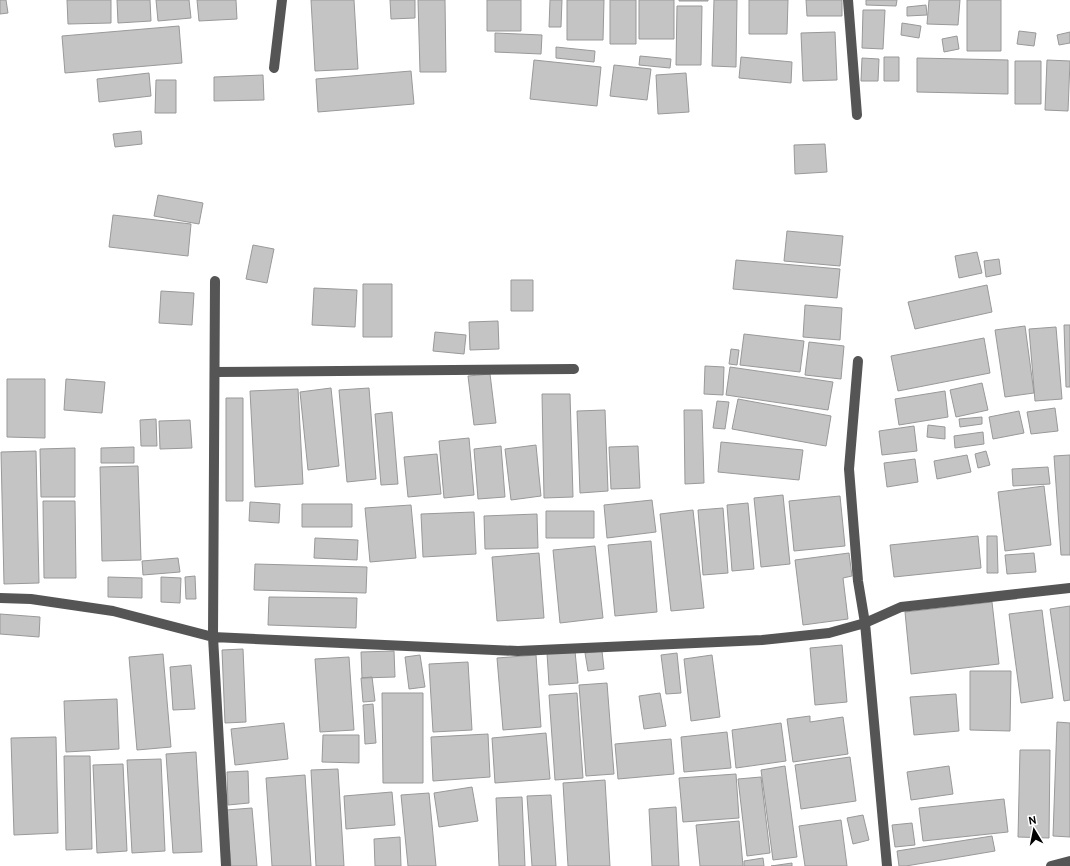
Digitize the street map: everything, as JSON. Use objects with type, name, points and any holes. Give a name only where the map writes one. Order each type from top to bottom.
[{"type":"street","points":[[274,68],[282,0]]},
{"type":"street","points":[[848,0],[857,115]]},
{"type":"street","points":[[215,281],[213,637],[226,866]]},
{"type":"street","points":[[858,361],[849,469],[858,581],[864,623],[887,866]]},
{"type":"street","points":[[215,372],[574,369]]},
{"type":"street","points":[[0,598],[31,599],[113,611],[213,637],[518,652],[762,640],[829,633],[864,623],[901,608],[1070,588]]},
{"type":"street","points":[[1050,866],[1070,861]]},
{"type":"building","points":[[0,0],[6,0],[8,13],[0,14]]},
{"type":"building","points":[[67,0],[111,0],[111,23],[68,24]]},
{"type":"building","points":[[117,0],[150,0],[151,21],[118,23]]},
{"type":"building","points":[[156,0],[189,0],[191,18],[158,21]]},
{"type":"building","points":[[197,0],[236,0],[237,19],[199,21]]},
{"type":"building","points":[[311,0],[354,0],[358,69],[315,71]]},
{"type":"building","points":[[390,0],[415,0],[415,18],[391,19]]},
{"type":"building","points":[[418,0],[445,0],[446,72],[420,72]]},
{"type":"building","points":[[487,0],[521,0],[521,31],[487,31]]},
{"type":"building","points":[[550,0],[562,0],[561,27],[549,27]]},
{"type":"building","points":[[567,0],[604,0],[603,40],[567,40]]},
{"type":"building","points":[[610,0],[636,0],[636,44],[610,44]]},
{"type":"building","points":[[639,0],[674,0],[674,39],[639,39]]},
{"type":"building","points":[[708,0],[708,1],[679,1]]},
{"type":"building","points":[[714,0],[737,0],[736,67],[712,66]]},
{"type":"building","points":[[749,0],[788,0],[787,34],[749,34]]},
{"type":"building","points":[[806,0],[842,0],[842,16],[807,16]]},
{"type":"building","points":[[866,0],[897,0],[896,6],[866,5]]},
{"type":"building","points":[[929,0],[960,0],[958,25],[927,24]]},
{"type":"building","points":[[967,0],[1001,0],[1001,51],[967,51]]},
{"type":"building","points":[[926,5],[927,15],[907,16],[907,7]]},
{"type":"building","points":[[677,6],[702,6],[701,65],[676,65]]},
{"type":"building","points":[[863,10],[885,10],[883,49],[862,48]]},
{"type":"building","points":[[902,23],[921,26],[919,38],[901,35]]},
{"type":"building","points":[[179,26],[182,63],[65,73],[62,36]]},
{"type":"building","points":[[1019,31],[1036,33],[1034,46],[1017,44]]},
{"type":"building","points":[[835,32],[837,80],[803,81],[801,33]]},
{"type":"building","points":[[1070,32],[1070,43],[1059,45],[1057,35]]},
{"type":"building","points":[[495,33],[542,35],[541,54],[495,52]]},
{"type":"building","points":[[957,36],[959,49],[944,52],[942,39]]},
{"type":"building","points":[[556,47],[595,51],[594,62],[556,58]]},
{"type":"building","points":[[640,56],[671,59],[670,68],[639,65]]},
{"type":"building","points":[[741,57],[792,62],[791,83],[739,78]]},
{"type":"building","points":[[884,57],[899,57],[899,81],[884,81]]},
{"type":"building","points":[[862,58],[879,59],[878,81],[861,81]]},
{"type":"building","points":[[917,58],[1008,60],[1008,94],[917,92]]},
{"type":"building","points":[[534,60],[601,67],[597,106],[530,99]]},
{"type":"building","points":[[1047,60],[1070,61],[1068,111],[1045,110]]},
{"type":"building","points":[[1015,61],[1041,61],[1041,104],[1015,104]]},
{"type":"building","points":[[614,65],[651,69],[647,100],[610,96]]},
{"type":"building","points":[[411,71],[414,104],[318,112],[316,79]]},
{"type":"building","points":[[149,73],[151,96],[99,102],[97,79]]},
{"type":"building","points":[[686,73],[689,112],[658,114],[656,75]]},
{"type":"building","points":[[263,75],[264,100],[214,101],[214,77]]},
{"type":"building","points":[[156,80],[176,80],[176,113],[155,113]]},
{"type":"building","points":[[141,131],[142,144],[115,147],[113,134]]},
{"type":"building","points":[[825,144],[827,172],[795,174],[794,145]]},
{"type":"building","points":[[158,195],[203,203],[199,224],[154,216]]},
{"type":"building","points":[[113,215],[191,224],[188,256],[109,247]]},
{"type":"building","points":[[787,231],[843,236],[840,266],[784,261]]},
{"type":"building","points":[[253,245],[274,249],[267,283],[246,279]]},
{"type":"building","points":[[977,252],[982,273],[959,278],[955,256]]},
{"type":"building","points":[[999,259],[1001,274],[986,277],[984,261]]},
{"type":"building","points":[[736,260],[840,269],[837,298],[733,289]]},
{"type":"building","points":[[511,280],[533,280],[533,311],[511,311]]},
{"type":"building","points":[[363,284],[392,284],[392,337],[363,337]]},
{"type":"building","points":[[987,285],[992,312],[915,329],[908,302]]},
{"type":"building","points":[[314,288],[357,290],[355,327],[312,325]]},
{"type":"building","points":[[161,291],[194,293],[192,325],[159,323]]},
{"type":"building","points":[[805,305],[842,308],[840,340],[803,337]]},
{"type":"building","points":[[498,321],[499,349],[470,350],[469,322]]},
{"type":"building","points":[[1064,325],[1070,325],[1070,387],[1066,387]]},
{"type":"building","points":[[1025,326],[1034,393],[1005,397],[995,330]]},
{"type":"building","points":[[1056,327],[1062,399],[1035,401],[1029,329]]},
{"type":"building","points":[[435,332],[466,335],[464,354],[433,351]]},
{"type":"building","points":[[744,334],[804,341],[800,372],[740,365]]},
{"type":"building","points":[[984,338],[990,373],[898,391],[891,356]]},
{"type":"building","points":[[809,342],[844,346],[841,379],[805,375]]},
{"type":"building","points":[[731,349],[739,350],[737,365],[729,364]]},
{"type":"building","points":[[705,366],[724,367],[723,395],[704,394]]},
{"type":"building","points":[[730,367],[833,382],[828,410],[726,395]]},
{"type":"building","points":[[490,374],[496,423],[474,425],[468,376]]},
{"type":"building","points":[[7,379],[45,379],[45,438],[7,437]]},
{"type":"building","points":[[66,379],[105,382],[102,413],[64,410]]},
{"type":"building","points":[[982,383],[988,410],[956,417],[950,390]]},
{"type":"building","points":[[331,388],[339,466],[308,470],[300,392]]},
{"type":"building","points":[[369,388],[376,479],[347,482],[339,390]]},
{"type":"building","points":[[298,389],[303,484],[255,487],[250,391]]},
{"type":"building","points":[[945,391],[948,417],[899,425],[895,399]]},
{"type":"building","points":[[542,394],[570,394],[573,497],[544,498]]},
{"type":"building","points":[[226,398],[243,398],[243,501],[226,501]]},
{"type":"building","points":[[738,399],[831,416],[826,446],[732,429]]},
{"type":"building","points":[[717,401],[729,402],[725,429],[713,428]]},
{"type":"building","points":[[1055,408],[1058,431],[1031,434],[1027,412]]},
{"type":"building","points":[[605,410],[608,491],[580,493],[577,411]]},
{"type":"building","points":[[684,410],[702,410],[704,483],[685,484]]},
{"type":"building","points":[[1019,411],[1024,433],[993,439],[989,417]]},
{"type":"building","points":[[392,412],[398,484],[381,485],[375,414]]},
{"type":"building","points":[[982,417],[982,424],[960,427],[959,419]]},
{"type":"building","points":[[156,419],[157,446],[141,446],[140,420]]},
{"type":"building","points":[[190,420],[192,448],[160,449],[159,421]]},
{"type":"building","points":[[928,425],[945,427],[945,439],[927,437]]},
{"type":"building","points":[[914,426],[917,451],[882,455],[879,431]]},
{"type":"building","points":[[983,432],[984,444],[955,448],[954,436]]},
{"type":"building","points":[[469,438],[474,495],[444,498],[439,441]]},
{"type":"building","points":[[721,442],[803,450],[799,480],[718,472]]},
{"type":"building","points":[[536,445],[541,496],[511,500],[505,449]]},
{"type":"building","points":[[501,446],[505,497],[478,499],[474,449]]},
{"type":"building","points":[[638,446],[640,488],[611,489],[609,447]]},
{"type":"building","points":[[134,447],[134,463],[101,463],[101,448]]},
{"type":"building","points":[[75,448],[75,497],[41,497],[40,449]]},
{"type":"building","points":[[36,451],[39,583],[4,584],[1,452]]},
{"type":"building","points":[[986,451],[990,465],[978,468],[975,454]]},
{"type":"building","points":[[437,454],[441,494],[408,497],[404,457]]},
{"type":"building","points":[[967,455],[971,472],[937,479],[934,461]]},
{"type":"building","points":[[1070,455],[1070,555],[1061,555],[1054,456]]},
{"type":"building","points":[[915,459],[918,482],[887,487],[884,463]]},
{"type":"building","points":[[138,466],[141,560],[102,561],[100,467]]},
{"type":"building","points":[[1048,467],[1050,484],[1013,486],[1012,469]]},
{"type":"building","points":[[1044,486],[1051,545],[1005,551],[998,492]]},
{"type":"building","points":[[783,495],[790,564],[761,567],[754,498]]},
{"type":"building","points":[[840,496],[845,546],[794,551],[789,501]]},
{"type":"building","points":[[652,500],[656,532],[607,538],[604,505]]},
{"type":"building","points":[[43,501],[75,501],[76,578],[44,578]]},
{"type":"building","points":[[250,502],[280,504],[279,523],[249,521]]},
{"type":"building","points":[[748,503],[754,569],[732,571],[727,505]]},
{"type":"building","points":[[302,504],[352,504],[352,527],[302,527]]},
{"type":"building","points":[[411,505],[416,558],[370,562],[365,508]]},
{"type":"building","points":[[723,508],[728,573],[703,575],[698,510]]},
{"type":"building","points":[[693,510],[704,608],[671,611],[660,514]]},
{"type":"building","points":[[546,511],[594,511],[594,538],[546,538]]},
{"type":"building","points":[[474,512],[476,554],[423,557],[421,514]]},
{"type":"building","points":[[537,514],[538,548],[485,549],[484,516]]},
{"type":"building","points":[[978,536],[981,568],[894,577],[890,545]]},
{"type":"building","points":[[987,536],[997,536],[998,573],[987,573]]},
{"type":"building","points":[[315,538],[358,540],[357,560],[314,558]]},
{"type":"building","points":[[651,541],[657,612],[615,616],[608,545]]},
{"type":"building","points":[[595,546],[603,618],[560,623],[553,550]]},
{"type":"building","points":[[539,553],[544,618],[497,621],[492,557]]},
{"type":"building","points":[[849,553],[852,576],[843,578],[848,619],[803,625],[795,560]]},
{"type":"building","points":[[1034,553],[1036,572],[1007,574],[1005,555]]},
{"type":"building","points":[[178,558],[180,572],[143,575],[142,561]]},
{"type":"building","points":[[255,564],[367,567],[366,593],[254,590]]},
{"type":"building","points":[[195,576],[196,599],[186,599],[185,577]]},
{"type":"building","points":[[108,577],[142,578],[142,598],[108,597]]},
{"type":"building","points":[[161,577],[181,578],[180,603],[161,602]]},
{"type":"building","points":[[269,597],[357,598],[356,628],[268,625]]},
{"type":"building","points":[[992,602],[999,664],[911,674],[905,612]]},
{"type":"building","points":[[1070,606],[1070,700],[1064,701],[1050,609]]},
{"type":"building","points":[[1042,610],[1053,698],[1021,703],[1009,614]]},
{"type":"building","points":[[0,614],[40,617],[39,637],[0,634]]},
{"type":"building","points":[[842,645],[847,702],[815,705],[810,648]]},
{"type":"building","points":[[243,649],[246,722],[225,723],[222,650]]},
{"type":"building","points":[[394,651],[395,677],[362,678],[361,652]]},
{"type":"building","points":[[575,651],[578,683],[549,685],[547,653]]},
{"type":"building","points":[[602,651],[604,669],[588,671],[585,653]]},
{"type":"building","points":[[677,653],[681,693],[666,694],[661,655]]},
{"type":"building","points":[[163,654],[171,747],[137,750],[129,657]]},
{"type":"building","points":[[420,655],[425,687],[409,689],[405,657]]},
{"type":"building","points":[[536,655],[541,727],[503,730],[497,658]]},
{"type":"building","points":[[712,655],[720,717],[691,721],[684,659]]},
{"type":"building","points":[[349,657],[354,730],[320,732],[315,659]]},
{"type":"building","points":[[468,662],[472,730],[433,732],[429,664]]},
{"type":"building","points":[[191,665],[195,709],[173,710],[170,667]]},
{"type":"building","points":[[970,671],[1011,671],[1010,731],[970,730]]},
{"type":"building","points":[[372,677],[375,701],[363,702],[361,678]]},
{"type":"building","points":[[607,683],[614,774],[586,776],[579,685]]},
{"type":"building","points":[[382,693],[423,693],[423,783],[383,783]]},
{"type":"building","points":[[577,693],[583,778],[555,780],[549,695]]},
{"type":"building","points":[[660,693],[666,726],[644,729],[639,696]]},
{"type":"building","points":[[956,694],[959,731],[914,735],[910,697]]},
{"type":"building","points":[[117,699],[119,749],[66,752],[64,701]]},
{"type":"building","points":[[373,704],[376,743],[365,744],[363,705]]},
{"type":"building","points":[[810,716],[810,722],[843,717],[848,754],[793,762],[787,719]]},
{"type":"building","points":[[1057,722],[1070,723],[1070,837],[1053,836]]},
{"type":"building","points":[[284,723],[288,759],[235,765],[231,729]]},
{"type":"building","points":[[781,723],[786,761],[736,768],[732,730]]},
{"type":"building","points":[[727,732],[731,768],[684,772],[681,737]]},
{"type":"building","points":[[546,733],[550,779],[495,783],[492,738]]},
{"type":"building","points":[[488,734],[490,777],[433,781],[431,737]]},
{"type":"building","points":[[323,735],[359,735],[359,763],[322,762]]},
{"type":"building","points":[[56,737],[58,833],[14,835],[11,738]]},
{"type":"building","points":[[671,739],[674,774],[618,779],[615,744]]},
{"type":"building","points":[[1020,750],[1050,750],[1049,838],[1018,837]]},
{"type":"building","points":[[196,752],[202,852],[173,853],[166,754]]},
{"type":"building","points":[[64,756],[90,756],[92,849],[66,850]]},
{"type":"building","points":[[850,757],[856,801],[801,809],[795,765]]},
{"type":"building","points":[[161,759],[165,851],[132,853],[127,760]]},
{"type":"building","points":[[123,764],[127,851],[97,853],[93,765]]},
{"type":"building","points":[[785,766],[797,857],[773,860],[761,770]]},
{"type":"building","points":[[949,766],[953,794],[911,800],[907,772]]},
{"type":"building","points":[[338,769],[344,866],[316,866],[311,770]]},
{"type":"building","points":[[248,771],[249,803],[228,805],[227,772]]},
{"type":"building","points":[[736,774],[739,818],[683,822],[679,778]]},
{"type":"building","points":[[305,775],[311,866],[272,866],[266,778]]},
{"type":"building","points":[[761,777],[770,853],[747,856],[738,779]]},
{"type":"building","points":[[605,780],[610,866],[568,866],[563,783]]},
{"type":"building","points":[[472,787],[478,821],[439,827],[434,793]]},
{"type":"building","points":[[392,792],[395,825],[346,829],[344,796]]},
{"type":"building","points":[[429,793],[436,866],[408,866],[401,795]]},
{"type":"building","points":[[551,795],[556,866],[532,866],[527,796]]},
{"type":"building","points":[[522,797],[525,866],[499,866],[496,798]]},
{"type":"building","points":[[1004,799],[1008,832],[923,841],[919,808]]},
{"type":"building","points":[[676,807],[679,866],[652,866],[649,809]]},
{"type":"building","points":[[252,808],[257,866],[231,866],[226,810]]},
{"type":"building","points":[[863,815],[869,840],[853,844],[847,818]]},
{"type":"building","points":[[841,820],[847,866],[805,866],[799,826]]},
{"type":"building","points":[[739,821],[743,866],[700,866],[696,825]]},
{"type":"building","points":[[912,823],[915,845],[895,847],[892,825]]},
{"type":"building","points":[[992,836],[995,851],[899,866],[897,851]]},
{"type":"building","points":[[400,837],[401,866],[375,866],[374,839]]},
{"type":"building","points":[[763,858],[764,866],[744,866],[744,861]]},
{"type":"building","points":[[792,863],[792,866],[771,866]]}]
